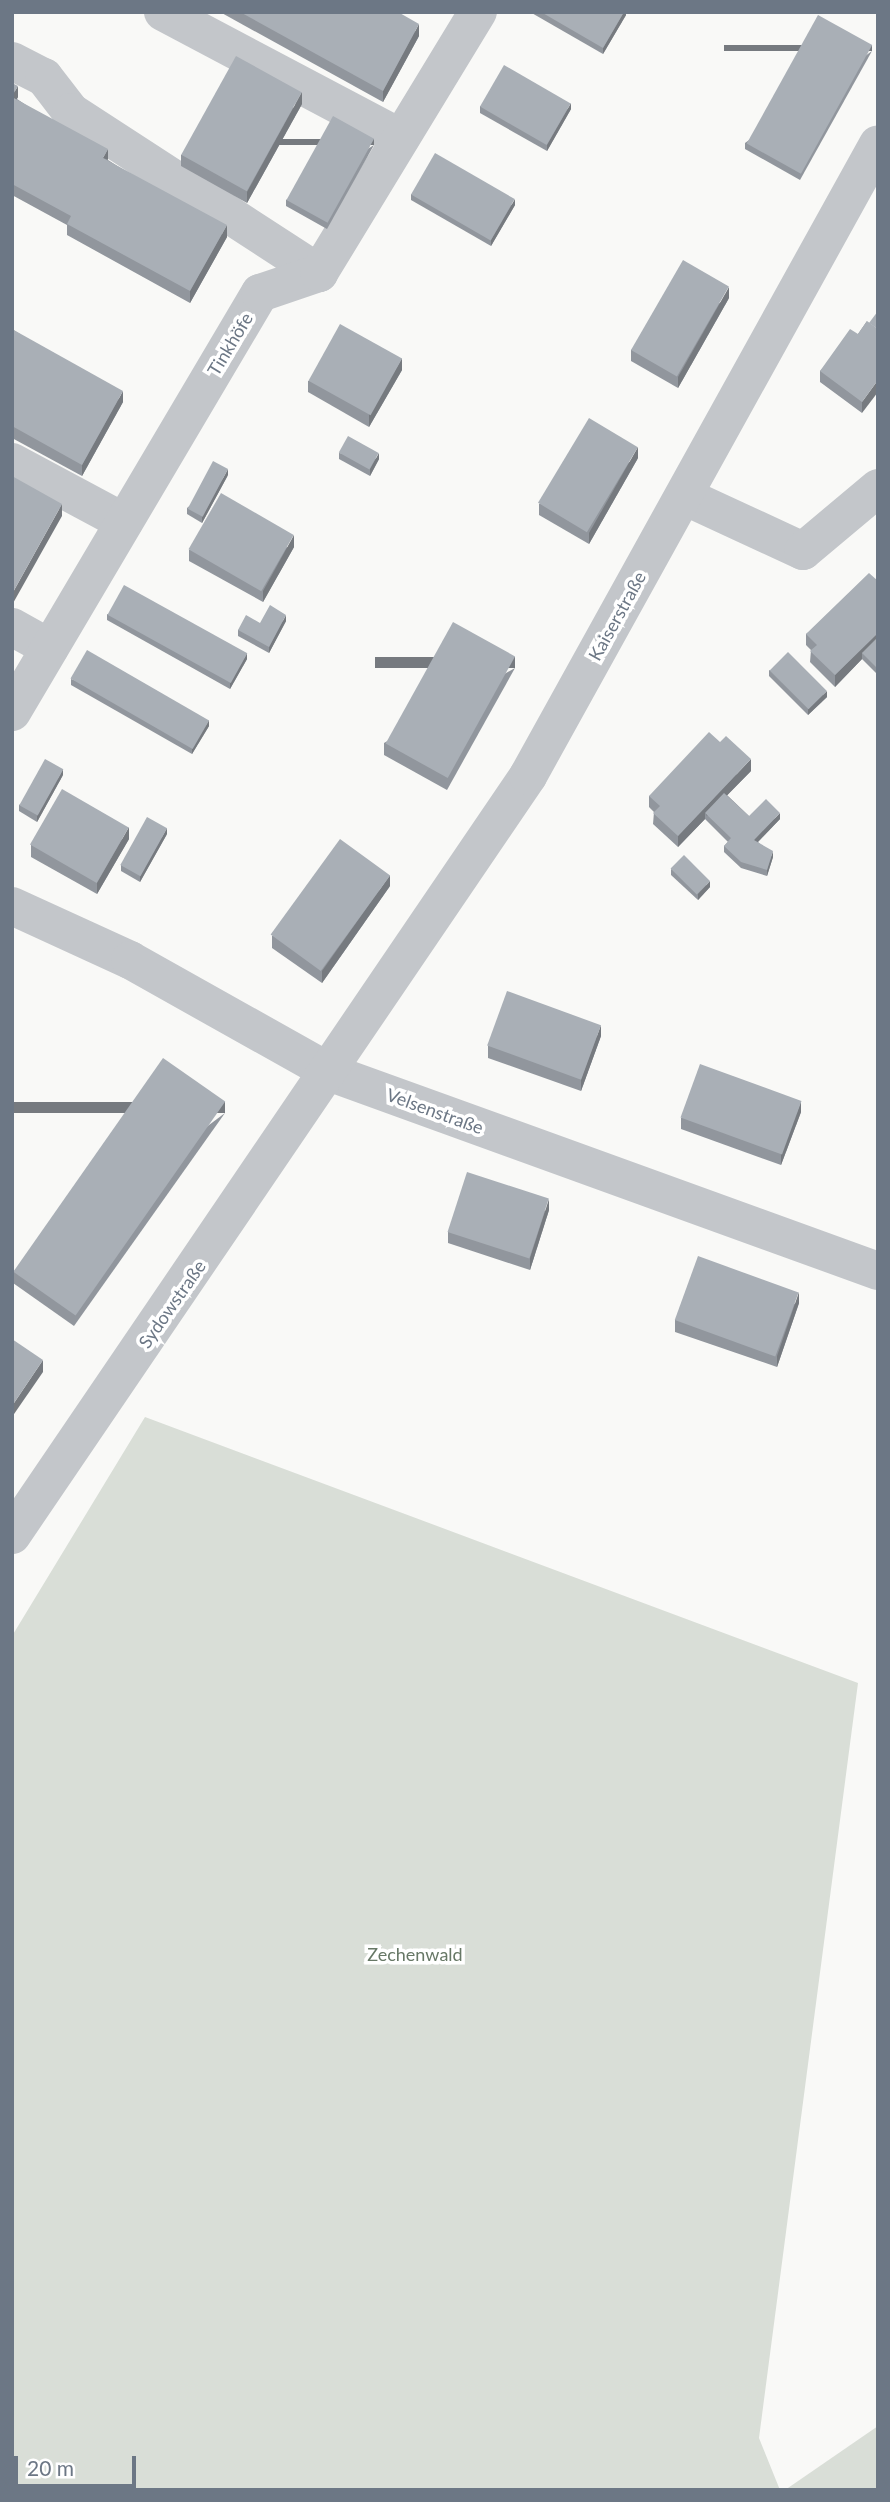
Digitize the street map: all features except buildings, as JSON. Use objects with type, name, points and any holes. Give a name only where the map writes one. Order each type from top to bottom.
[{"type":"street","points":[[163,12],[401,138]]},
{"type":"street","points":[[12,61],[44,77],[71,112],[318,273],[478,12]]},
{"type":"street","name":"Kaiserstraße","points":[[331,1073],[528,776],[878,144]]},
{"type":"street","name":"Tinkhöfe","points":[[12,712],[260,293],[318,273]]},
{"type":"street","points":[[12,462],[124,523]]},
{"type":"street","points":[[684,496],[803,551],[878,488]]},
{"type":"street","points":[[12,627],[50,648]]},
{"type":"street","name":"Velsenstraße","points":[[12,905],[130,960],[331,1073],[878,1271]]},
{"type":"street","name":"Sydowstraße","points":[[12,1535],[331,1073]]},
{"type":"green space","name":"Zechenwald","points":[[145,1417],[858,1683],[759,2438],[780,2490],[12,2490],[12,1636]]},
{"type":"green space","points":[[878,2426],[878,2490],[785,2490]]}]
